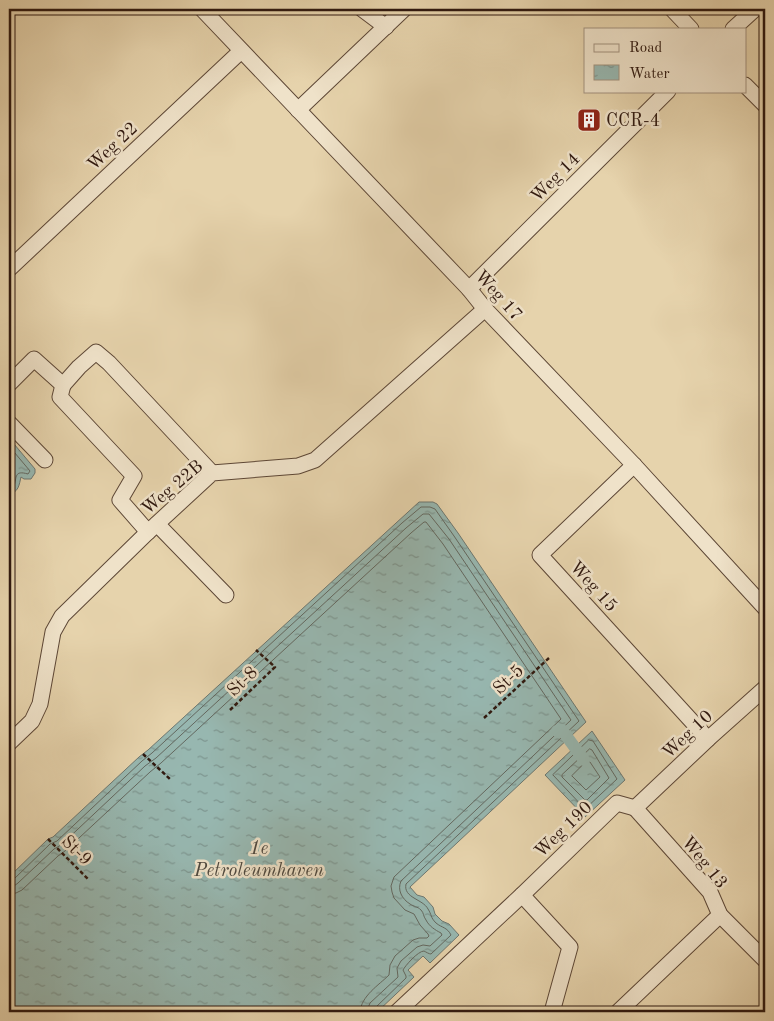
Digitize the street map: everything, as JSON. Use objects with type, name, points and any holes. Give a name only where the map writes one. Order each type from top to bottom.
[{"type":"lane","name":"Weg 17","points":[[202,9],[469,289],[485,309],[634,465],[765,608]]},
{"type":"lane","points":[[362,9],[386,26]]},
{"type":"lane","points":[[298,110],[404,9]]},
{"type":"lane","points":[[672,9],[690,28]]},
{"type":"lane","points":[[734,28],[755,9]]},
{"type":"lane","name":"Weg 22","points":[[9,269],[241,50]]},
{"type":"lane","points":[[746,85],[765,105]]},
{"type":"lane","name":"Weg 14","points":[[469,289],[667,92]]},
{"type":"lane","name":"Weg 22B","points":[[9,743],[32,721],[40,704],[53,632],[62,616],[152,528],[212,473],[298,466],[316,460],[485,309]]},
{"type":"lane","points":[[212,473],[109,363],[96,352],[63,385],[60,397],[134,476],[120,500],[226,595]]},
{"type":"lane","points":[[9,384],[34,359],[63,385]]},
{"type":"lane","points":[[9,423],[45,460]]},
{"type":"lane","name":"Weg 15","points":[[634,465],[540,556],[708,739]]},
{"type":"lane","name":"Weg 10","points":[[635,808],[765,688]]},
{"type":"lane","name":"Weg 190","points":[[522,895],[617,803],[635,808]]},
{"type":"lane","name":"Weg 13","points":[[635,808],[710,892],[720,915],[765,960]]},
{"type":"lane","points":[[397,1012],[522,895],[570,947],[552,1012]]},
{"type":"lane","points":[[618,1012],[720,915]]},
{"type":"path","name":"St-8","points":[[230,710],[275,667],[256,650]]},
{"type":"path","name":"St-5","points":[[484,718],[549,658]]},
{"type":"path","points":[[143,754],[170,779]]},
{"type":"path","name":"St-9","points":[[48,839],[88,879]]},
{"type":"water","points":[[9,438],[35,469],[35,473],[31,479],[21,477],[17,490],[9,494]]},
{"type":"water","name":"1e Petroleumhaven","points":[[419,502],[433,502],[437,504],[586,722],[410,887],[417,895],[424,897],[433,907],[435,914],[442,921],[449,924],[459,935],[430,963],[423,956],[408,970],[414,977],[377,1012],[9,1012],[9,877],[48,839],[53,837]]},
{"type":"water","points":[[592,731],[625,780],[585,817],[545,775]]},
{"type":"waterway","points":[[557,731],[562,730],[584,760]]},
{"type":"place","name":"CCR-4","points":[[589,120]]}]
